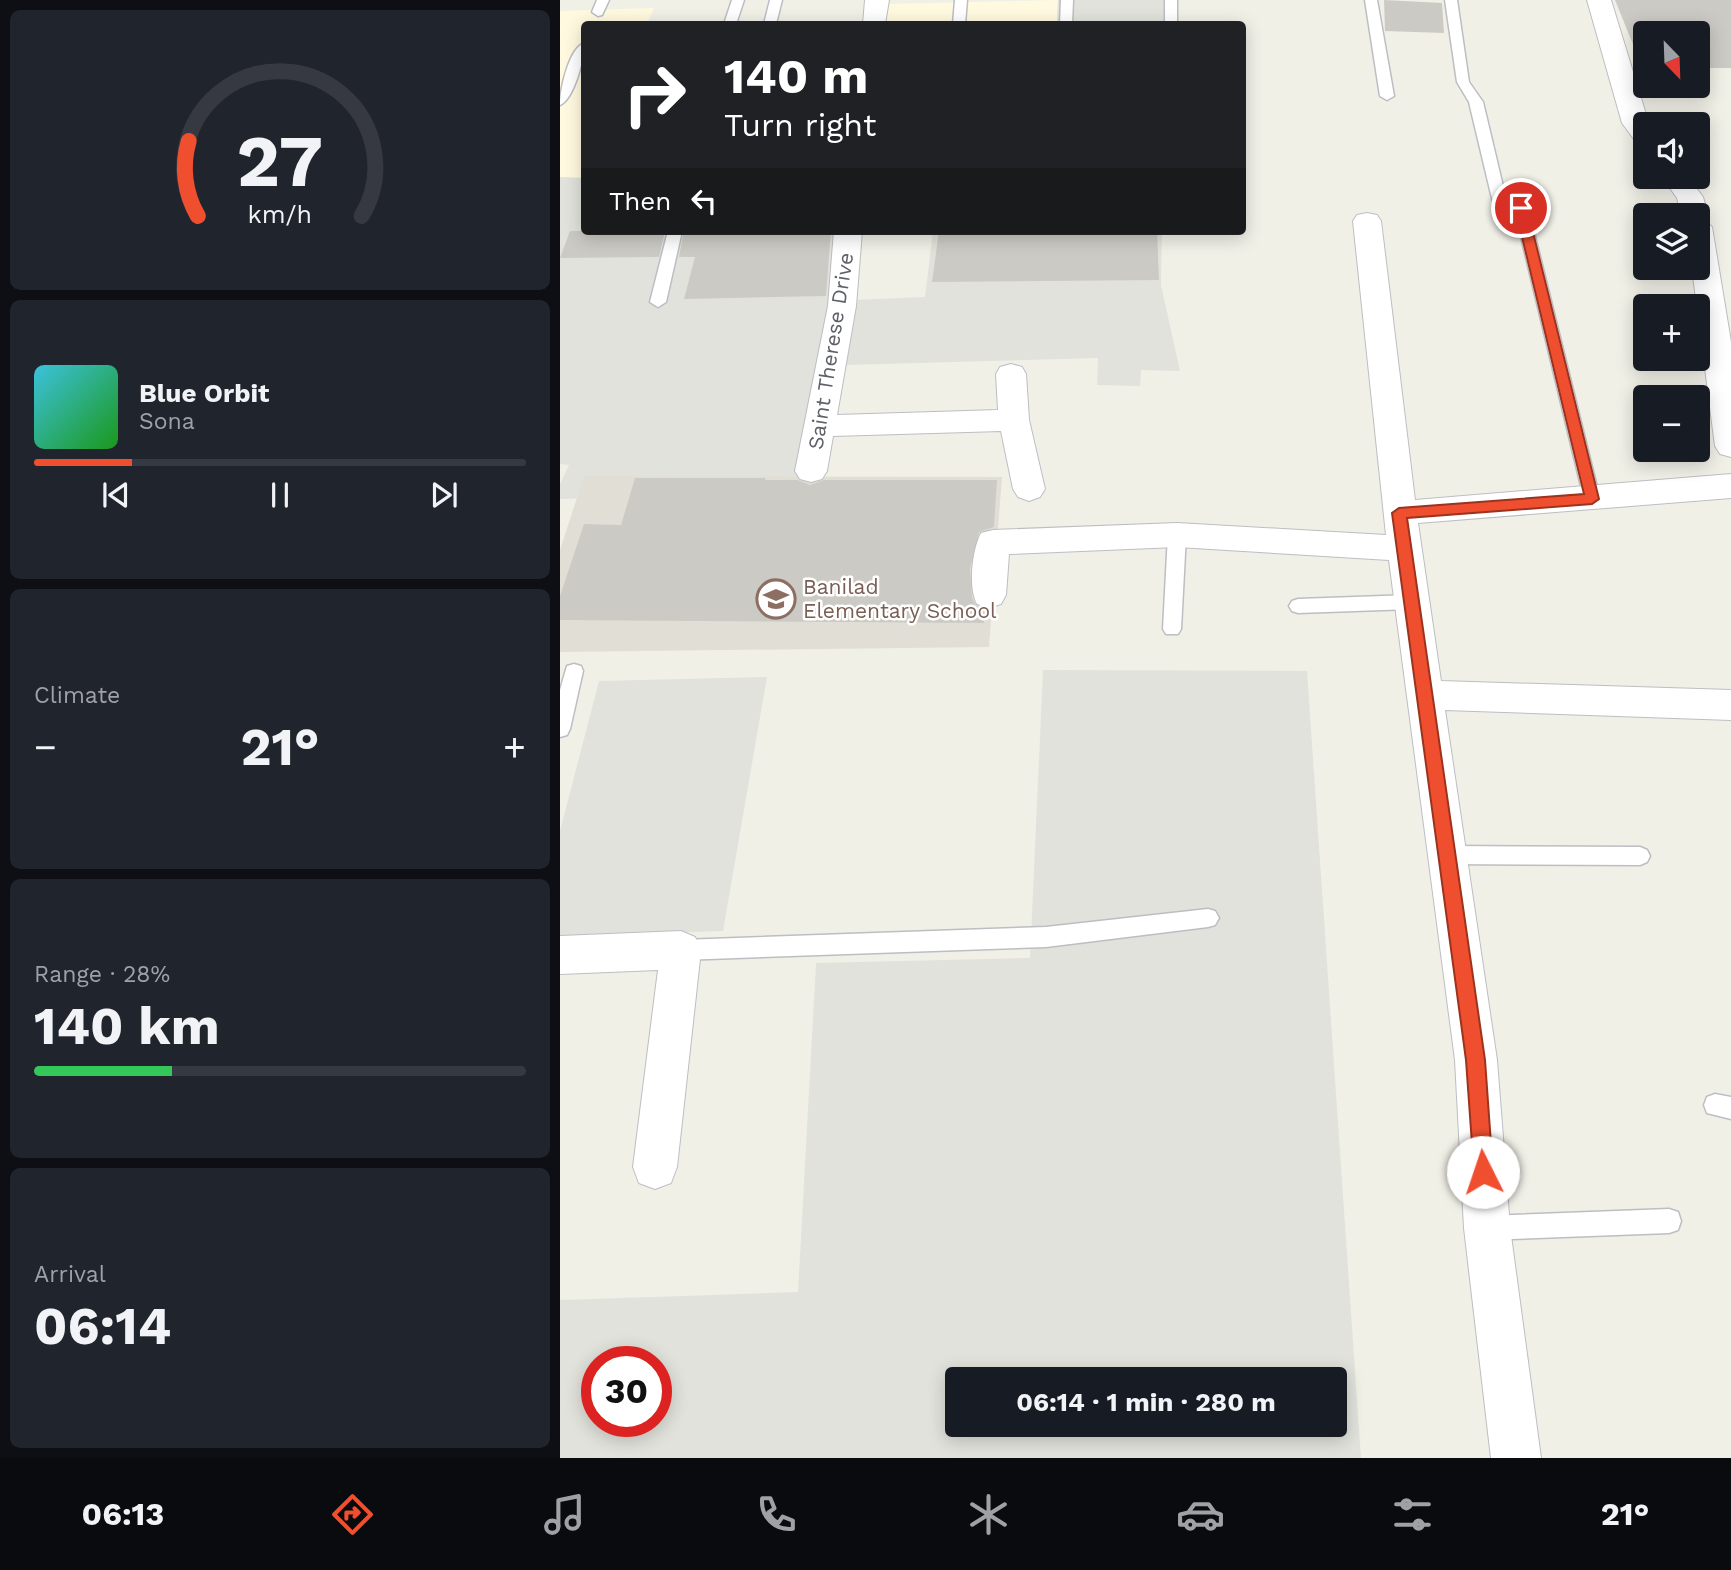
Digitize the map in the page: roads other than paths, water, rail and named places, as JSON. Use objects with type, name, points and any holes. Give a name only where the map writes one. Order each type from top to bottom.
[{"type":"street","points":[[874,21],[877,0]]},
{"type":"street","points":[[1599,0],[1633,116]]},
{"type":"street","points":[[1367,221],[1423,695],[1476,1060],[1487,1228],[1516,1458]]},
{"type":"street","name":"Saint Therese Drive","points":[[811,471],[842,306],[848,235]]},
{"type":"street","points":[[1707,280],[1731,446]]},
{"type":"street","points":[[1011,374],[1014,420],[1028,489]]},
{"type":"street","points":[[821,426],[1014,420]]},
{"type":"street","points":[[989,595],[993,542],[1402,531],[1592,499],[1731,486]]},
{"type":"street","points":[[1423,695],[1731,705]]},
{"type":"street","points":[[560,955],[681,950],[655,1167]]},
{"type":"lane","points":[[731,21],[738,0]]},
{"type":"lane","points":[[770,21],[776,0]]},
{"type":"lane","points":[[958,21],[961,0]]},
{"type":"lane","points":[[1066,21],[1067,0]]},
{"type":"lane","points":[[1171,0],[1171,21]]},
{"type":"lane","points":[[1371,0],[1387,96]]},
{"type":"lane","points":[[1451,0],[1463,82],[1476,102],[1501,207],[1521,208],[1592,499]]},
{"type":"lane","points":[[560,100],[581,54]]},
{"type":"lane","points":[[657,302],[674,235]]},
{"type":"lane","points":[[1172,629],[1177,535]]},
{"type":"lane","points":[[1298,607],[1411,602]]},
{"type":"lane","points":[[560,729],[574,671]]},
{"type":"lane","points":[[1447,856],[1640,856]]},
{"type":"lane","points":[[681,950],[1046,937],[1208,918]]},
{"type":"lane","points":[[1487,1228],[1669,1221]]},
{"type":"place","name":"Banilad Elementary School","points":[[776,599]]}]
